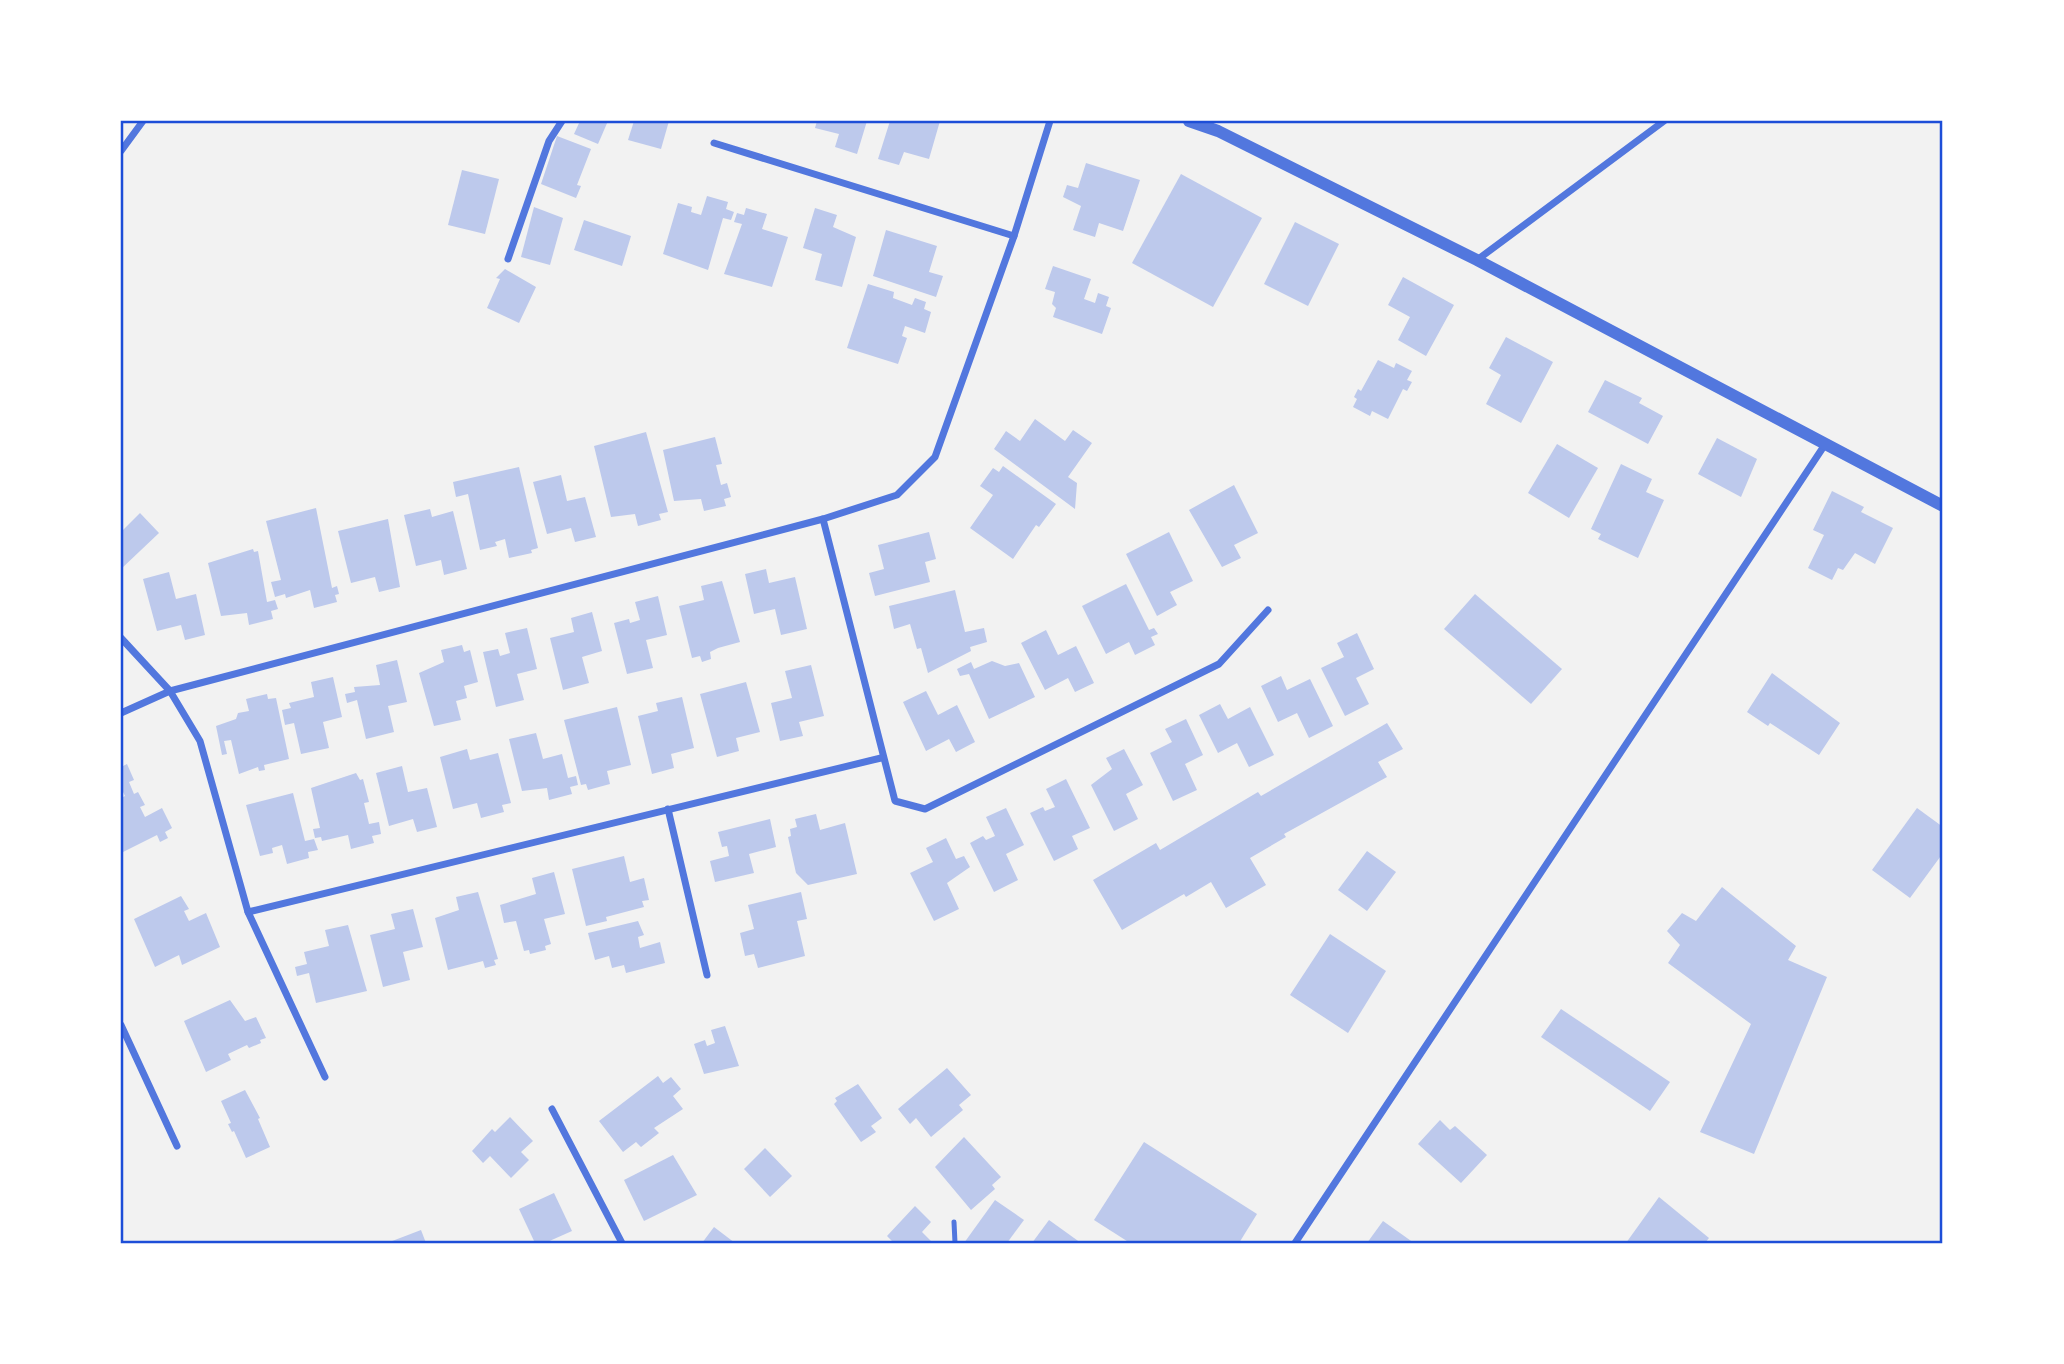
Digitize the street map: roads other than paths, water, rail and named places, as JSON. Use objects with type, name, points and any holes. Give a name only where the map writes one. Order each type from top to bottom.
[{"type":"street","points":[[121,151],[143,121]]},
{"type":"street","points":[[508,259],[549,141],[562,121]]},
{"type":"street","points":[[121,713],[170,691],[823,519],[897,495],[935,457],[1014,236],[1051,121]]},
{"type":"street","points":[[1189,121],[1218,131],[1477,260],[1943,506]]},
{"type":"street","points":[[1477,260],[1664,121]]},
{"type":"street","points":[[714,143],[1014,236]]},
{"type":"street","points":[[1295,1243],[1826,442]]},
{"type":"street","points":[[823,519],[881,758],[895,801],[925,809],[1219,664],[1268,610]]},
{"type":"street","points":[[121,638],[170,691],[200,741],[248,912],[326,1077]]},
{"type":"street","points":[[248,912],[881,758]]},
{"type":"street","points":[[667,809],[707,975]]},
{"type":"street","points":[[121,1025],[177,1146]]},
{"type":"street","points":[[552,1109],[622,1243]]},
{"type":"lane","points":[[954,1222],[955,1243]]}]
